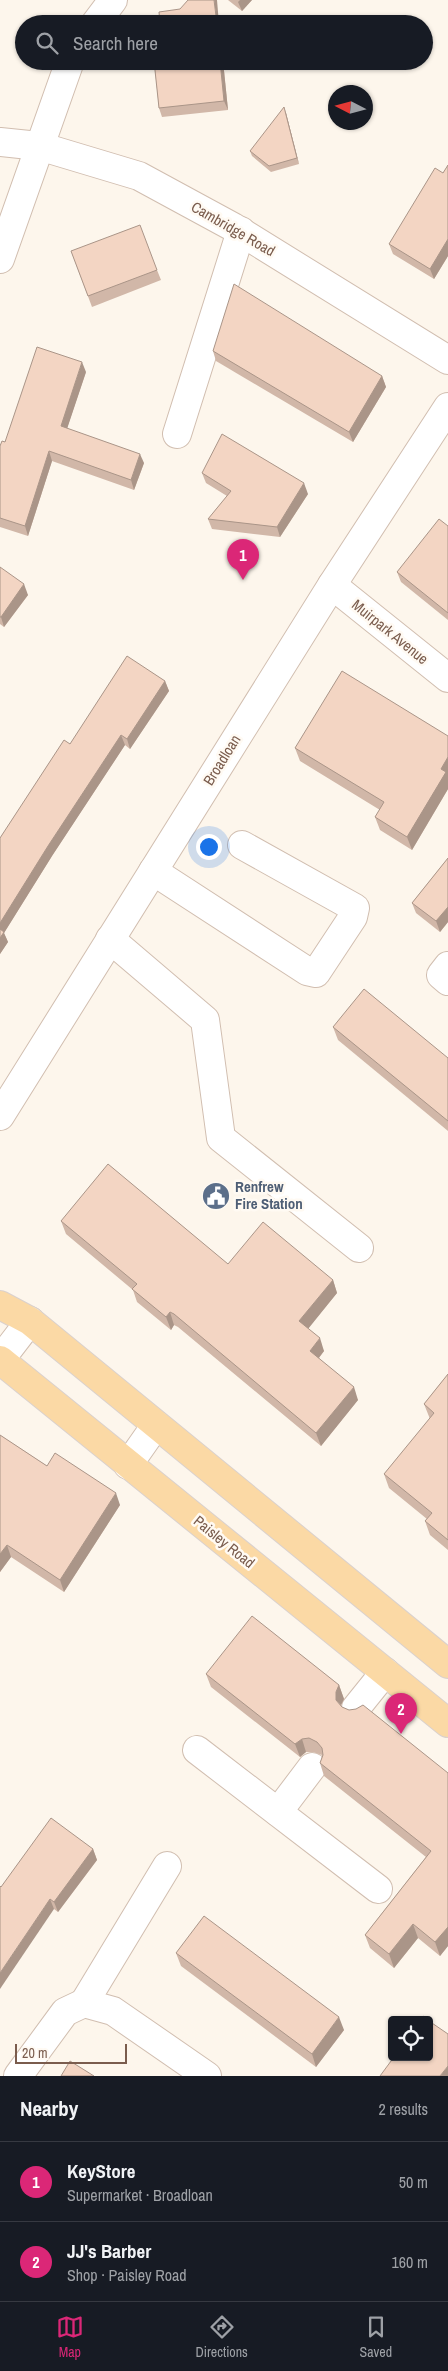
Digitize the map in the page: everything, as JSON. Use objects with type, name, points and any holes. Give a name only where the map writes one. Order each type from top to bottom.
[{"type":"main road","points":[[0,1305],[30,1321],[448,1664]]},
{"type":"main road","name":"Paisley Road","points":[[0,1360],[448,1723]]},
{"type":"street","points":[[102,15],[113,0]]},
{"type":"street","points":[[0,259],[38,146],[67,70]]},
{"type":"street","name":"Cambridge Road","points":[[0,142],[38,146],[138,176],[241,231],[448,360]]},
{"type":"street","points":[[177,434],[241,231]]},
{"type":"street","name":"Broadloan","points":[[0,1116],[332,585],[448,407]]},
{"type":"street","name":"Muirpark Avenue","points":[[332,585],[448,678]]},
{"type":"street","points":[[153,871],[307,971],[316,973],[353,917],[355,908],[242,845]]},
{"type":"street","points":[[110,939],[205,1020],[221,1138],[359,1248]]},
{"type":"street","points":[[448,966],[441,975],[448,981]]},
{"type":"street","points":[[0,1360],[30,1321]]},
{"type":"street","points":[[128,1465],[156,1425]]},
{"type":"street","points":[[356,1708],[385,1672]]},
{"type":"street","points":[[197,1750],[378,1889]]},
{"type":"street","points":[[278,1812],[312,1767]]},
{"type":"street","points":[[18,2076],[65,2012],[84,2003],[167,1866]]},
{"type":"street","points":[[84,2003],[113,2011],[207,2076]]},
{"type":"building","points":[[188,0],[214,0],[216,15],[159,15],[159,12],[180,9]]},
{"type":"building","points":[[155,70],[221,70],[224,101],[159,108]]},
{"type":"building","points":[[284,107],[297,158],[269,166],[250,151]]},
{"type":"building","points":[[448,165],[448,239],[430,269],[389,244],[435,168],[443,173]]},
{"type":"building","points":[[140,225],[157,270],[88,296],[71,251]]},
{"type":"building","points":[[234,284],[382,376],[349,432],[213,351]]},
{"type":"building","points":[[37,347],[82,362],[61,426],[140,454],[131,480],[49,451],[25,526],[0,518],[0,446],[2,441],[5,442]]},
{"type":"building","points":[[222,434],[304,483],[277,527],[208,519],[231,491],[202,473]]},
{"type":"building","points":[[439,519],[448,526],[448,613],[397,572]]},
{"type":"building","points":[[0,567],[24,584],[1,617],[0,617]]},
{"type":"building","points":[[127,656],[165,681],[127,739],[121,735],[0,923],[0,838],[64,740],[70,744]]},
{"type":"building","points":[[342,671],[448,736],[448,757],[441,769],[446,772],[407,837],[375,817],[384,802],[295,748]]},
{"type":"building","points":[[448,858],[448,907],[436,921],[412,903]]},
{"type":"building","points":[[0,929],[4,932],[0,938]]},
{"type":"building","points":[[364,989],[448,1058],[448,1121],[333,1027]]},
{"type":"building","points":[[108,1164],[228,1264],[263,1222],[333,1280],[299,1321],[320,1338],[310,1351],[354,1387],[316,1433],[174,1314],[170,1312],[166,1317],[132,1289],[137,1284],[61,1221]]},
{"type":"building","points":[[448,1374],[448,1540],[425,1521],[432,1513],[384,1474],[434,1413],[424,1404]]},
{"type":"building","points":[[0,1435],[47,1466],[55,1453],[116,1493],[60,1580],[7,1545],[0,1554]]},
{"type":"building","points":[[252,1616],[339,1685],[336,1692],[336,1700],[342,1707],[349,1710],[363,1705],[448,1773],[448,1927],[435,1942],[413,1924],[389,1954],[365,1935],[431,1851],[320,1763],[323,1755],[322,1748],[317,1742],[309,1738],[302,1739],[295,1744],[206,1674]]},
{"type":"building","points":[[51,1818],[93,1849],[54,1902],[50,1899],[0,1973],[0,1886]]},
{"type":"building","points":[[204,1916],[339,2017],[312,2054],[176,1953]]},
{"type":"building","points":[[433,2024],[448,2034],[448,2066],[440,2076],[380,2076],[391,2061],[433,2061]]},
{"type":"building","points":[[70,2061],[94,2076],[61,2076]]},
{"type":"place","name":"KeyStore","points":[[243,580]]},
{"type":"place","name":"Renfrew Fire Station","points":[[216,1196]]},
{"type":"place","name":"JJ's Barber","points":[[401,1734]]}]
